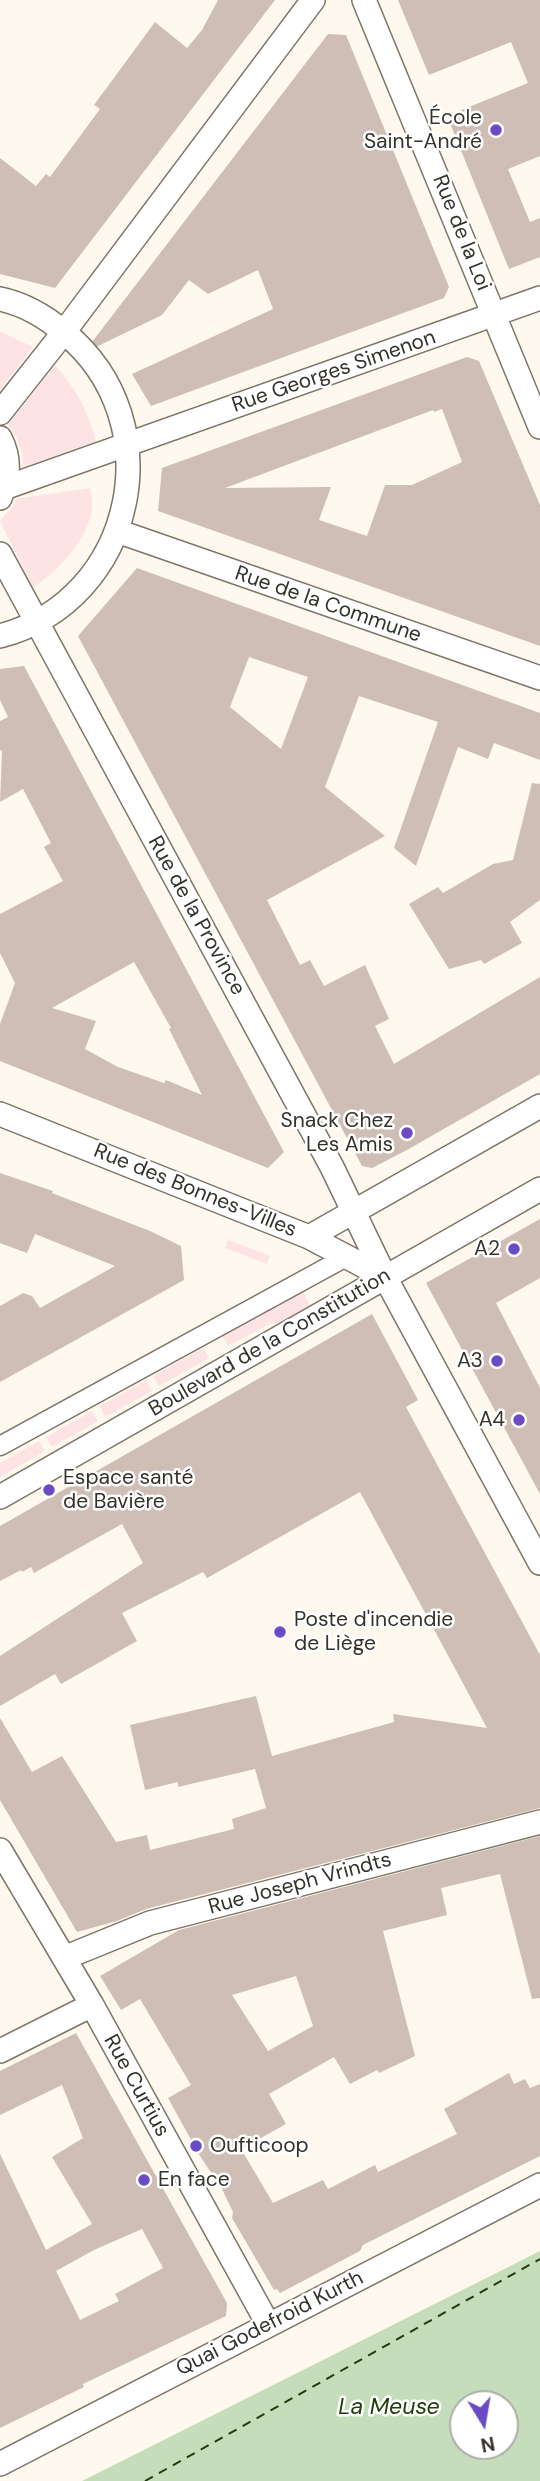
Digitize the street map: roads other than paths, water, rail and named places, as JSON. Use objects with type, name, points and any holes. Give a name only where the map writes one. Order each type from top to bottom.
[{"type":"street","points":[[0,413],[313,0]]},
{"type":"street","name":"Rue de la Loi","points":[[364,0],[540,427]]},
{"type":"street","name":"Rue Georges Simenon","points":[[2,493],[127,444],[540,298]]},
{"type":"street","points":[[0,299],[30,309],[64,332],[93,361],[108,384],[119,410],[129,464],[128,491],[122,518],[98,568],[60,607],[36,622],[0,636]]},
{"type":"street","points":[[0,438],[8,458],[8,478],[2,493]]},
{"type":"street","name":"Rue de la Commune","points":[[117,531],[540,678]]},
{"type":"street","name":"Rue de la Province","points":[[0,554],[332,1167],[385,1277],[540,1563]]},
{"type":"street","points":[[309,1237],[540,1106]]},
{"type":"street","name":"Rue des Bonnes-Villes","points":[[0,1114],[309,1237],[385,1277]]},
{"type":"street","name":"Boulevard de la Constitution","points":[[0,1497],[540,1189]]},
{"type":"street","name":"Boulevard de la Constitution","points":[[0,1446],[346,1257]]},
{"type":"street","name":"Rue Joseph Vrindts","points":[[64,1958],[150,1923],[540,1822]]},
{"type":"street","name":"Rue Curtius","points":[[0,1850],[92,2006],[268,2324]]},
{"type":"street","points":[[0,2051],[92,2006]]},
{"type":"street","name":"Quai Godefroid Kurth","points":[[0,2464],[540,2185]]},
{"type":"water","name":"La Meuse","points":[[540,2251],[540,2481],[82,2481]]},
{"type":"place","name":"École Saint-André","points":[[496,130]]},
{"type":"place","name":"Snack Chez Les Amis","points":[[407,1133]]},
{"type":"place","name":"A2","points":[[514,1249]]},
{"type":"place","name":"A3","points":[[497,1361]]},
{"type":"place","name":"A4","points":[[519,1420]]},
{"type":"place","name":"Espace santé de Bavière","points":[[49,1490]]},
{"type":"place","name":"Poste d'incendie de Liège","points":[[280,1632]]},
{"type":"place","name":"Oufticoop","points":[[196,2146]]},
{"type":"place","name":"En face","points":[[144,2180]]}]
